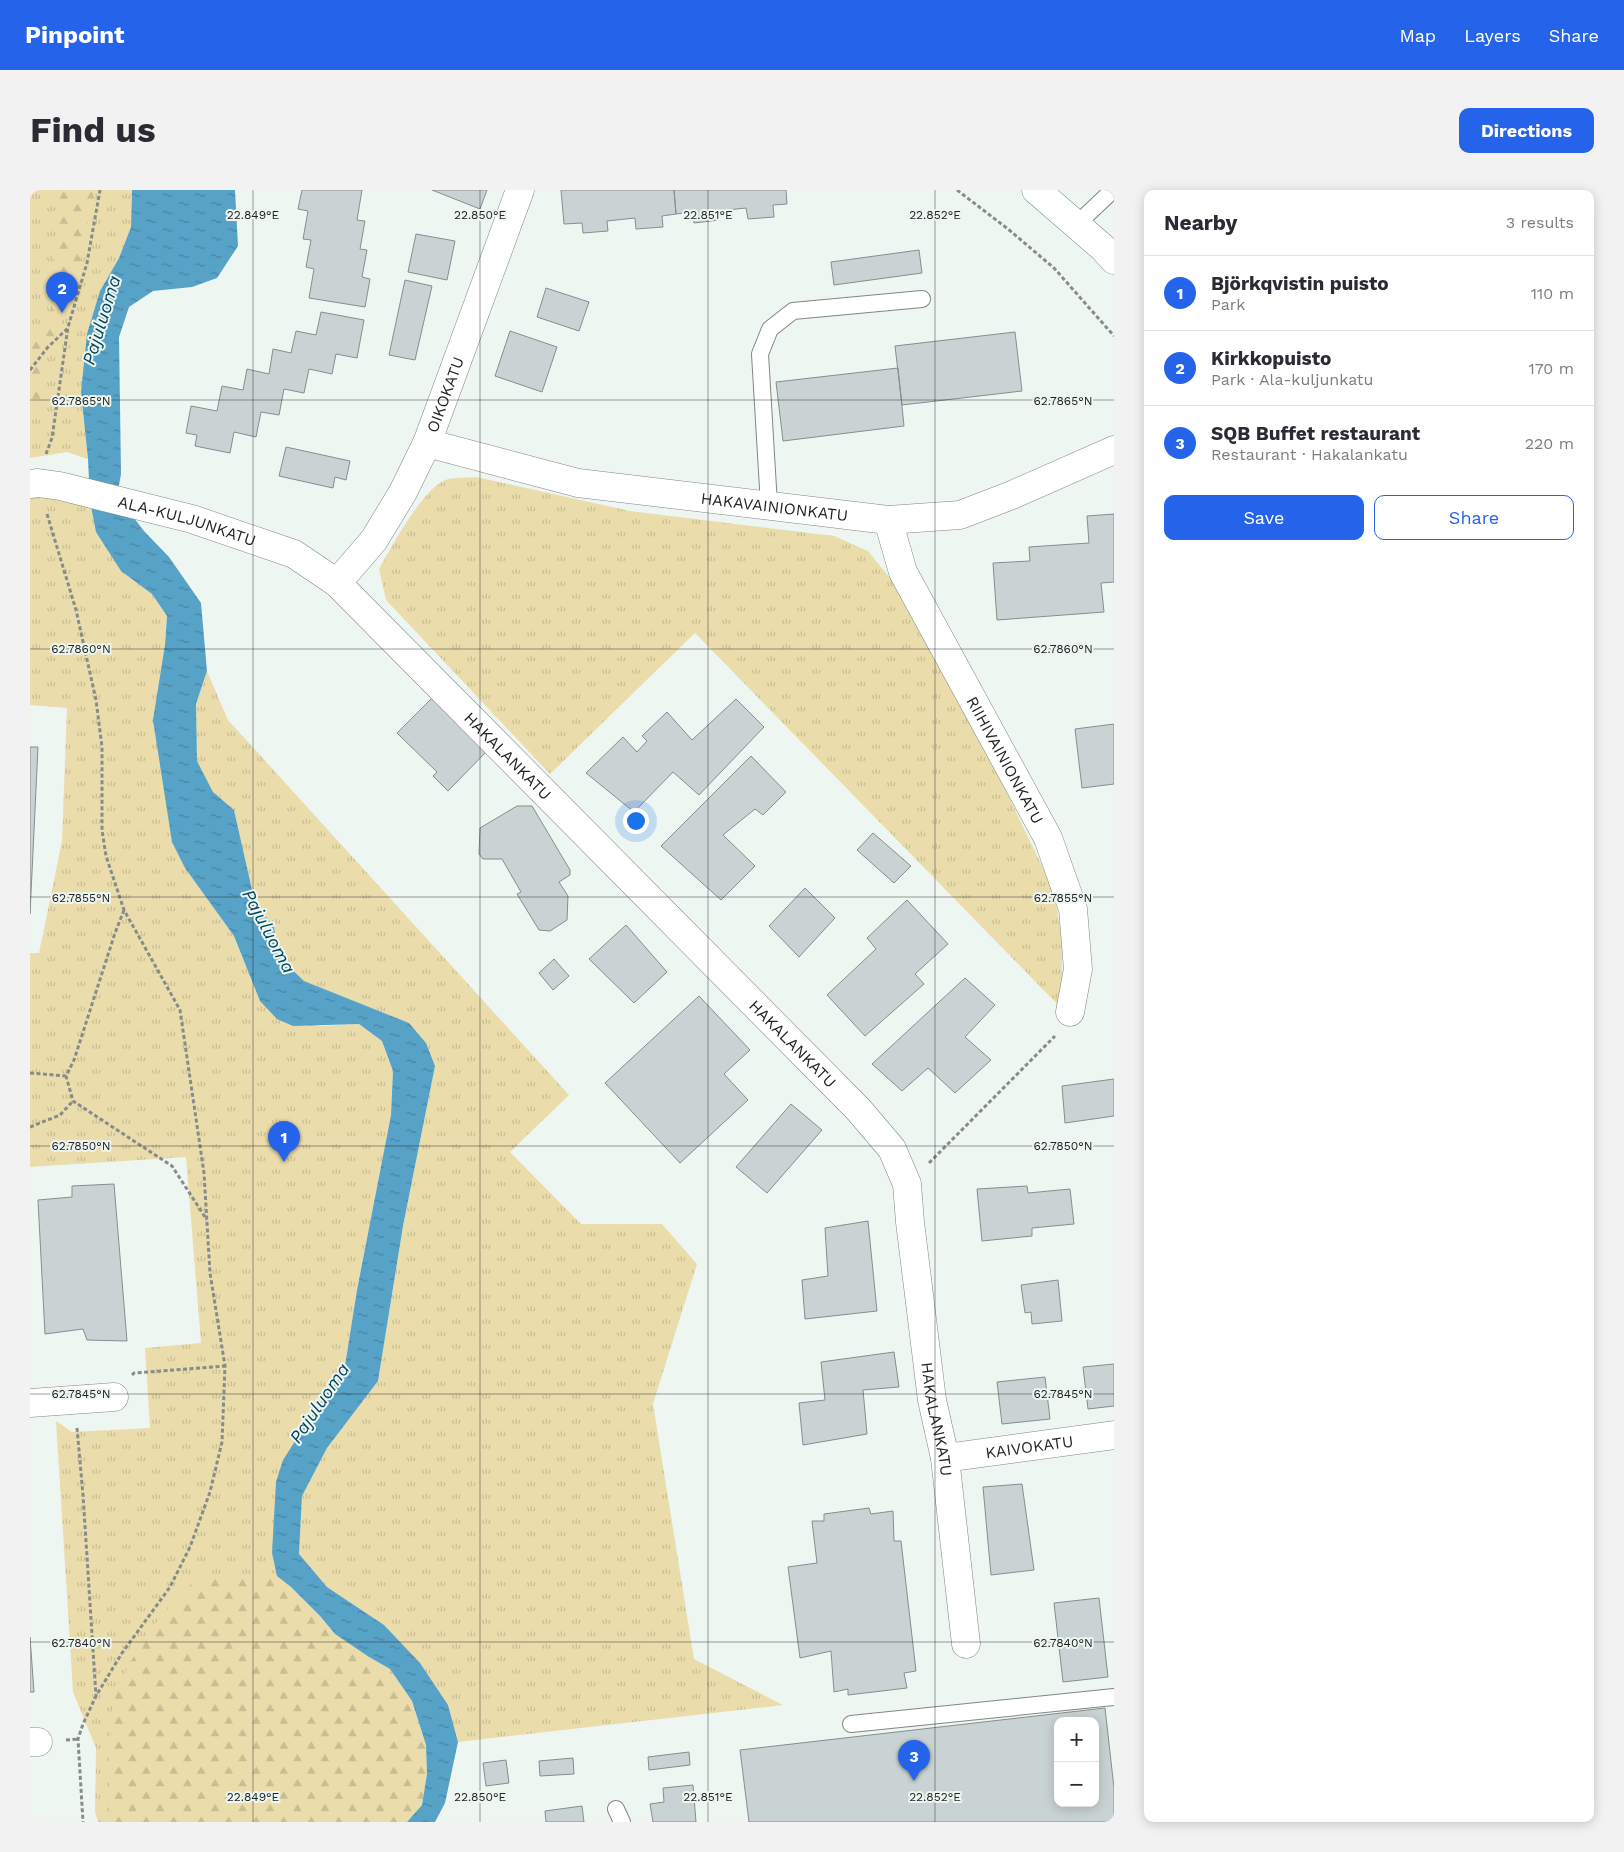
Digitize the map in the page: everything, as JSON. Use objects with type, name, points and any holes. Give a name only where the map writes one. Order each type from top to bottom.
[{"type":"street","name":"OIKOKATU","points":[[337,583],[374,540],[403,492],[427,443],[520,190]]},
{"type":"street","points":[[1036,190],[1102,247],[1114,260]]},
{"type":"street","name":"HAKAVAINIONKATU","points":[[427,443],[578,483],[888,520],[960,515],[1012,495],[1114,450]]},
{"type":"street","name":"ALA-KULJUNKATU","points":[[34,483],[125,501],[192,519],[294,554],[337,583]]},
{"type":"street","name":"RIIHIVAINIONKATU","points":[[888,520],[904,572],[1044,830],[1051,847],[1073,909],[1078,969],[1070,1012]]},
{"type":"street","name":"HAKALANKATU","points":[[337,583],[858,1109],[892,1149],[907,1184],[911,1232],[932,1400],[945,1458],[966,1644]]},
{"type":"street","points":[[30,1403],[114,1397]]},
{"type":"street","name":"KAIVOKATU","points":[[945,1458],[1114,1435]]},
{"type":"lane","points":[[1076,224],[1113,190]]},
{"type":"lane","points":[[769,505],[760,354],[770,329],[793,311],[922,299]]},
{"type":"lane","points":[[851,1724],[1114,1697]]},
{"type":"path","points":[[83,1822],[78,1739],[96,1696],[122,1653],[170,1587],[190,1546],[210,1492],[222,1442],[225,1366],[210,1273],[204,1174],[180,1010],[124,910],[106,856],[102,830],[102,747],[96,700],[76,610],[34,483],[38,468],[44,459],[52,438],[68,327],[87,263],[100,190]]},
{"type":"path","points":[[957,190],[1008,228],[1054,268],[1114,336]]},
{"type":"path","points":[[30,370],[48,347],[68,327]]},
{"type":"path","points":[[124,910],[115,932],[74,1060],[66,1076],[74,1101],[172,1166],[208,1221]]},
{"type":"path","points":[[907,1184],[1057,1033],[1070,1012]]},
{"type":"path","points":[[30,1073],[66,1076]]},
{"type":"path","points":[[30,1127],[60,1115],[74,1101]]},
{"type":"path","points":[[114,1397],[134,1373],[225,1366]]},
{"type":"path","points":[[74,1400],[84,1495],[96,1696]]},
{"type":"green space","points":[[30,190],[132,190],[131,227],[119,258],[100,291],[81,392],[88,459],[67,452],[30,458]]},
{"type":"green space","points":[[61,190],[94,190],[81,260],[46,360],[43,401],[30,404],[30,332],[39,337],[53,304],[53,262]]},
{"type":"green space","points":[[476,477],[630,511],[834,536],[868,551],[890,578],[993,764],[1054,891],[1062,940],[1062,1009],[695,633],[550,774],[386,600],[379,569],[417,506],[436,486],[445,480]]},
{"type":"green space","points":[[30,495],[90,501],[121,571],[152,594],[167,616],[165,645],[185,868],[234,936],[260,1001],[320,1026],[359,1024],[382,1041],[393,1071],[391,1115],[357,1290],[344,1372],[324,1396],[272,1553],[407,1822],[98,1822],[95,1812],[96,1748],[73,1692],[56,1421],[72,1432],[150,1428],[145,1348],[201,1343],[186,1157],[30,1167],[30,953],[39,953],[62,841],[67,708],[30,705]]},
{"type":"green space","points":[[207,671],[228,720],[569,1095],[510,1152],[581,1224],[662,1224],[697,1264],[653,1404],[694,1659],[783,1705],[458,1742],[448,1705],[384,1625],[327,1587],[299,1555],[302,1496],[327,1448],[378,1381],[403,1226],[435,1066],[409,1023],[304,981],[279,957],[274,927],[255,903],[234,810],[213,792],[197,761],[196,704]]},
{"type":"green space","points":[[200,1574],[277,1576],[320,1616],[335,1634],[390,1669],[412,1701],[426,1745],[427,1774],[422,1805],[407,1822],[115,1822],[109,1806],[114,1700],[129,1664],[158,1620]]},
{"type":"water","name":"Pajuluoma","points":[[132,190],[235,190],[238,246],[217,278],[192,287],[153,291],[129,307],[119,337],[121,474],[117,496],[144,531],[169,557],[201,603],[207,671],[196,704],[197,761],[213,792],[234,810],[255,903],[274,927],[279,957],[304,981],[409,1023],[426,1043],[435,1066],[403,1226],[378,1381],[327,1448],[302,1496],[299,1554],[327,1587],[384,1625],[420,1663],[448,1705],[458,1742],[445,1803],[435,1822],[407,1822],[422,1805],[427,1774],[426,1745],[412,1701],[390,1669],[335,1634],[291,1587],[277,1576],[272,1553],[276,1482],[283,1460],[324,1396],[344,1372],[357,1290],[391,1115],[393,1071],[382,1041],[359,1024],[293,1026],[277,1019],[260,1001],[234,936],[185,868],[172,842],[153,720],[165,645],[167,616],[152,594],[121,571],[96,532],[90,501],[81,392],[87,334],[100,291],[119,258],[131,227]]},
{"type":"building","points":[[302,190],[362,190],[357,220],[365,221],[360,249],[367,250],[362,277],[370,279],[365,307],[309,298],[314,269],[306,267],[311,240],[303,239],[308,211],[298,209]]},
{"type":"building","points":[[432,190],[487,190],[480,209]]},
{"type":"building","points":[[561,190],[674,190],[676,214],[662,216],[663,227],[636,229],[635,218],[607,221],[608,231],[583,233],[582,223],[564,224]]},
{"type":"building","points":[[674,190],[786,190],[787,204],[773,205],[774,217],[748,219],[746,208],[718,211],[719,220],[694,223],[693,212],[676,214]]},
{"type":"building","points":[[416,234],[455,241],[447,280],[408,272]]},
{"type":"building","points":[[919,250],[922,273],[834,285],[831,262]]},
{"type":"building","points":[[405,280],[432,286],[415,360],[389,355]]},
{"type":"building","points":[[546,288],[589,302],[579,331],[537,317]]},
{"type":"building","points":[[321,312],[364,320],[357,358],[336,354],[332,374],[309,369],[304,393],[284,389],[279,415],[261,412],[256,437],[234,432],[230,453],[195,446],[197,435],[186,433],[191,406],[217,411],[222,386],[243,390],[247,369],[269,374],[273,349],[291,353],[296,331],[316,335]]},
{"type":"building","points":[[510,331],[557,347],[542,392],[495,376]]},
{"type":"building","points":[[1015,332],[1022,391],[902,405],[895,346]]},
{"type":"building","points":[[898,368],[904,426],[783,441],[776,382]]},
{"type":"building","points":[[286,447],[350,461],[346,480],[335,477],[333,488],[279,476]]},
{"type":"building","points":[[1114,514],[1114,582],[1101,583],[1104,612],[997,620],[993,563],[1030,561],[1029,547],[1089,543],[1087,516]]},
{"type":"building","points":[[432,698],[487,751],[448,791],[433,776],[437,772],[397,733]]},
{"type":"building","points":[[736,699],[764,727],[699,795],[673,772],[634,812],[586,773],[623,737],[637,752],[647,741],[642,736],[667,712],[692,740]]},
{"type":"building","points":[[1114,724],[1114,784],[1082,788],[1075,729]]},
{"type":"building","points":[[30,747],[38,747],[30,914]]},
{"type":"building","points":[[751,756],[786,792],[763,815],[755,809],[723,835],[755,866],[721,900],[661,846]]},
{"type":"building","points":[[517,806],[532,806],[570,870],[570,875],[559,882],[568,896],[567,920],[550,931],[539,930],[517,894],[521,892],[502,859],[483,859],[479,854],[480,828]]},
{"type":"building","points":[[873,833],[911,866],[894,883],[857,850]]},
{"type":"building","points":[[805,888],[835,918],[799,957],[769,926]]},
{"type":"building","points":[[907,900],[948,944],[915,974],[924,984],[865,1036],[827,995],[876,949],[867,938]]},
{"type":"building","points":[[626,925],[667,972],[634,1003],[589,959]]},
{"type":"building","points":[[554,959],[569,976],[553,990],[539,973]]},
{"type":"building","points":[[965,978],[995,1005],[965,1037],[991,1060],[955,1093],[928,1068],[902,1091],[872,1064]]},
{"type":"building","points":[[699,996],[750,1050],[724,1074],[748,1100],[680,1163],[605,1083]]},
{"type":"building","points":[[1114,1079],[1114,1116],[1065,1123],[1062,1086]]},
{"type":"building","points":[[791,1104],[822,1130],[767,1193],[736,1167]]},
{"type":"building","points":[[114,1184],[127,1341],[87,1340],[83,1329],[45,1334],[38,1200],[72,1197],[72,1186]]},
{"type":"building","points":[[1027,1186],[1028,1193],[1070,1189],[1074,1224],[1032,1228],[1032,1236],[982,1241],[977,1189]]},
{"type":"building","points":[[868,1221],[877,1311],[805,1319],[802,1280],[828,1276],[825,1228]]},
{"type":"building","points":[[1058,1280],[1062,1321],[1032,1324],[1031,1312],[1025,1313],[1021,1285]]},
{"type":"building","points":[[894,1352],[899,1387],[863,1390],[867,1434],[803,1445],[799,1403],[825,1400],[821,1362]]},
{"type":"building","points":[[1114,1364],[1114,1406],[1088,1409],[1083,1367]]},
{"type":"building","points":[[1045,1377],[1050,1419],[1002,1424],[997,1382]]},
{"type":"building","points":[[1022,1484],[1034,1570],[991,1575],[983,1487]]},
{"type":"building","points":[[869,1508],[871,1514],[893,1511],[894,1541],[901,1541],[916,1671],[904,1673],[907,1688],[848,1695],[848,1689],[834,1692],[831,1651],[800,1658],[788,1567],[817,1563],[812,1521],[824,1521],[824,1514]]},
{"type":"building","points":[[1099,1598],[1108,1677],[1063,1682],[1054,1603]]},
{"type":"building","points":[[30,1637],[34,1692],[30,1692]]},
{"type":"building","points":[[1105,1708],[1114,1788],[1114,1822],[749,1822],[740,1750]]},
{"type":"building","points":[[689,1752],[690,1765],[649,1770],[648,1757]]},
{"type":"building","points":[[573,1758],[574,1774],[540,1776],[539,1761]]},
{"type":"building","points":[[506,1760],[509,1783],[486,1786],[483,1763]]},
{"type":"building","points":[[693,1785],[696,1822],[653,1822],[650,1804],[664,1802],[663,1788]]},
{"type":"building","points":[[582,1806],[584,1822],[546,1822],[545,1811]]},
{"type":"place","name":"Kirkkopuisto","points":[[62,313]]},
{"type":"place","name":"Björkqvistin puisto","points":[[284,1162]]},
{"type":"place","name":"SQB Buffet restaurant","points":[[914,1781]]}]
